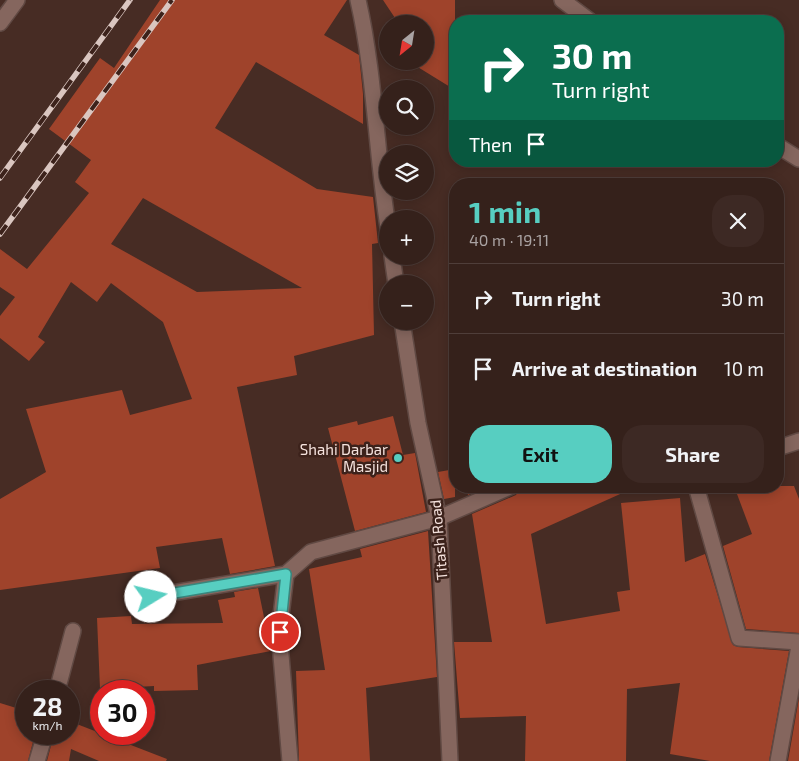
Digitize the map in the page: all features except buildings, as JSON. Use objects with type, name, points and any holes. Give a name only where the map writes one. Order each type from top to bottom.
[{"type":"street","points":[[0,23],[17,0]]},
{"type":"street","points":[[358,0],[366,34],[380,180],[385,210]]},
{"type":"street","points":[[562,0],[582,15]]},
{"type":"street","points":[[784,150],[799,159]]},
{"type":"street","name":"Titash Road","points":[[403,330],[418,424],[439,518],[450,761]]},
{"type":"street","points":[[784,446],[799,441]]},
{"type":"street","points":[[136,599],[286,574],[311,552],[439,518],[496,493]]},
{"type":"street","points":[[698,493],[738,638],[799,642]]},
{"type":"street","points":[[286,574],[280,632],[290,761]]},
{"type":"street","points":[[59,680],[73,631]]},
{"type":"street","points":[[778,761],[799,646]]},
{"type":"street","points":[[37,761],[42,745]]},
{"type":"railway","points":[[0,178],[130,0]]},
{"type":"railway","points":[[0,234],[172,0]]},
{"type":"place","name":"Shahi Darbar Masjid","points":[[398,458]]},
{"type":"route","points":[[151,597],[286,574],[280,632]]}]
